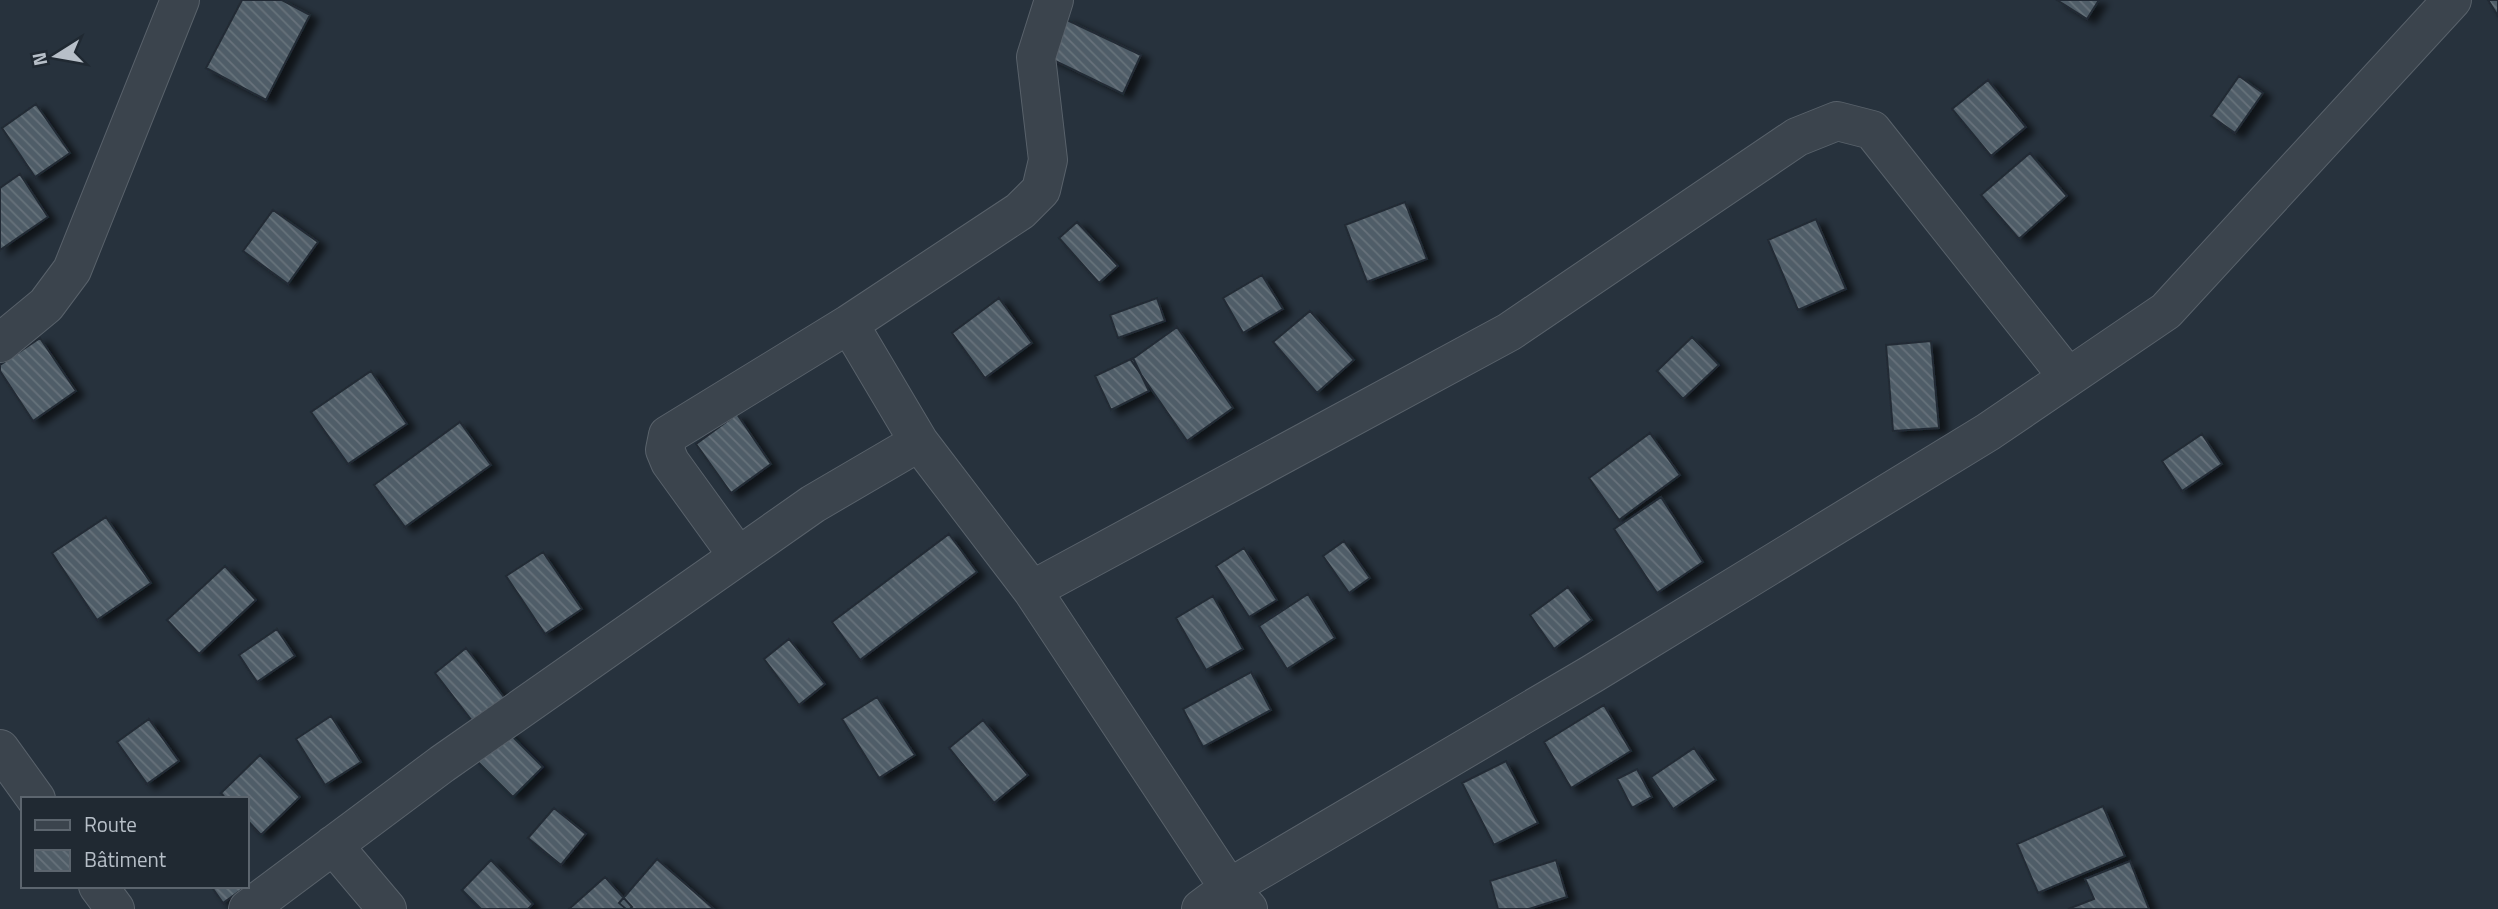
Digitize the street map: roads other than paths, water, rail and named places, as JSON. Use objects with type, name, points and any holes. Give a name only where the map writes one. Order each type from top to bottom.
[{"type":"street","points":[[0,343],[46,305],[72,270],[180,0]]},
{"type":"street","points":[[738,556],[670,462],[665,450],[668,435],[849,324],[1020,211],[1041,190],[1048,160],[1036,57],[1054,0]]},
{"type":"street","points":[[849,324],[919,442],[1032,590],[1226,902],[1988,432],[2166,312],[2452,0]]},
{"type":"street","points":[[1032,590],[1497,339],[1797,137],[1837,121],[1872,130],[2068,377]]},
{"type":"street","points":[[248,909],[442,764],[738,556],[813,504],[919,442]]},
{"type":"street","points":[[0,749],[35,797]]},
{"type":"street","points":[[333,845],[387,909]]},
{"type":"street","points":[[99,888],[115,909]]}]
